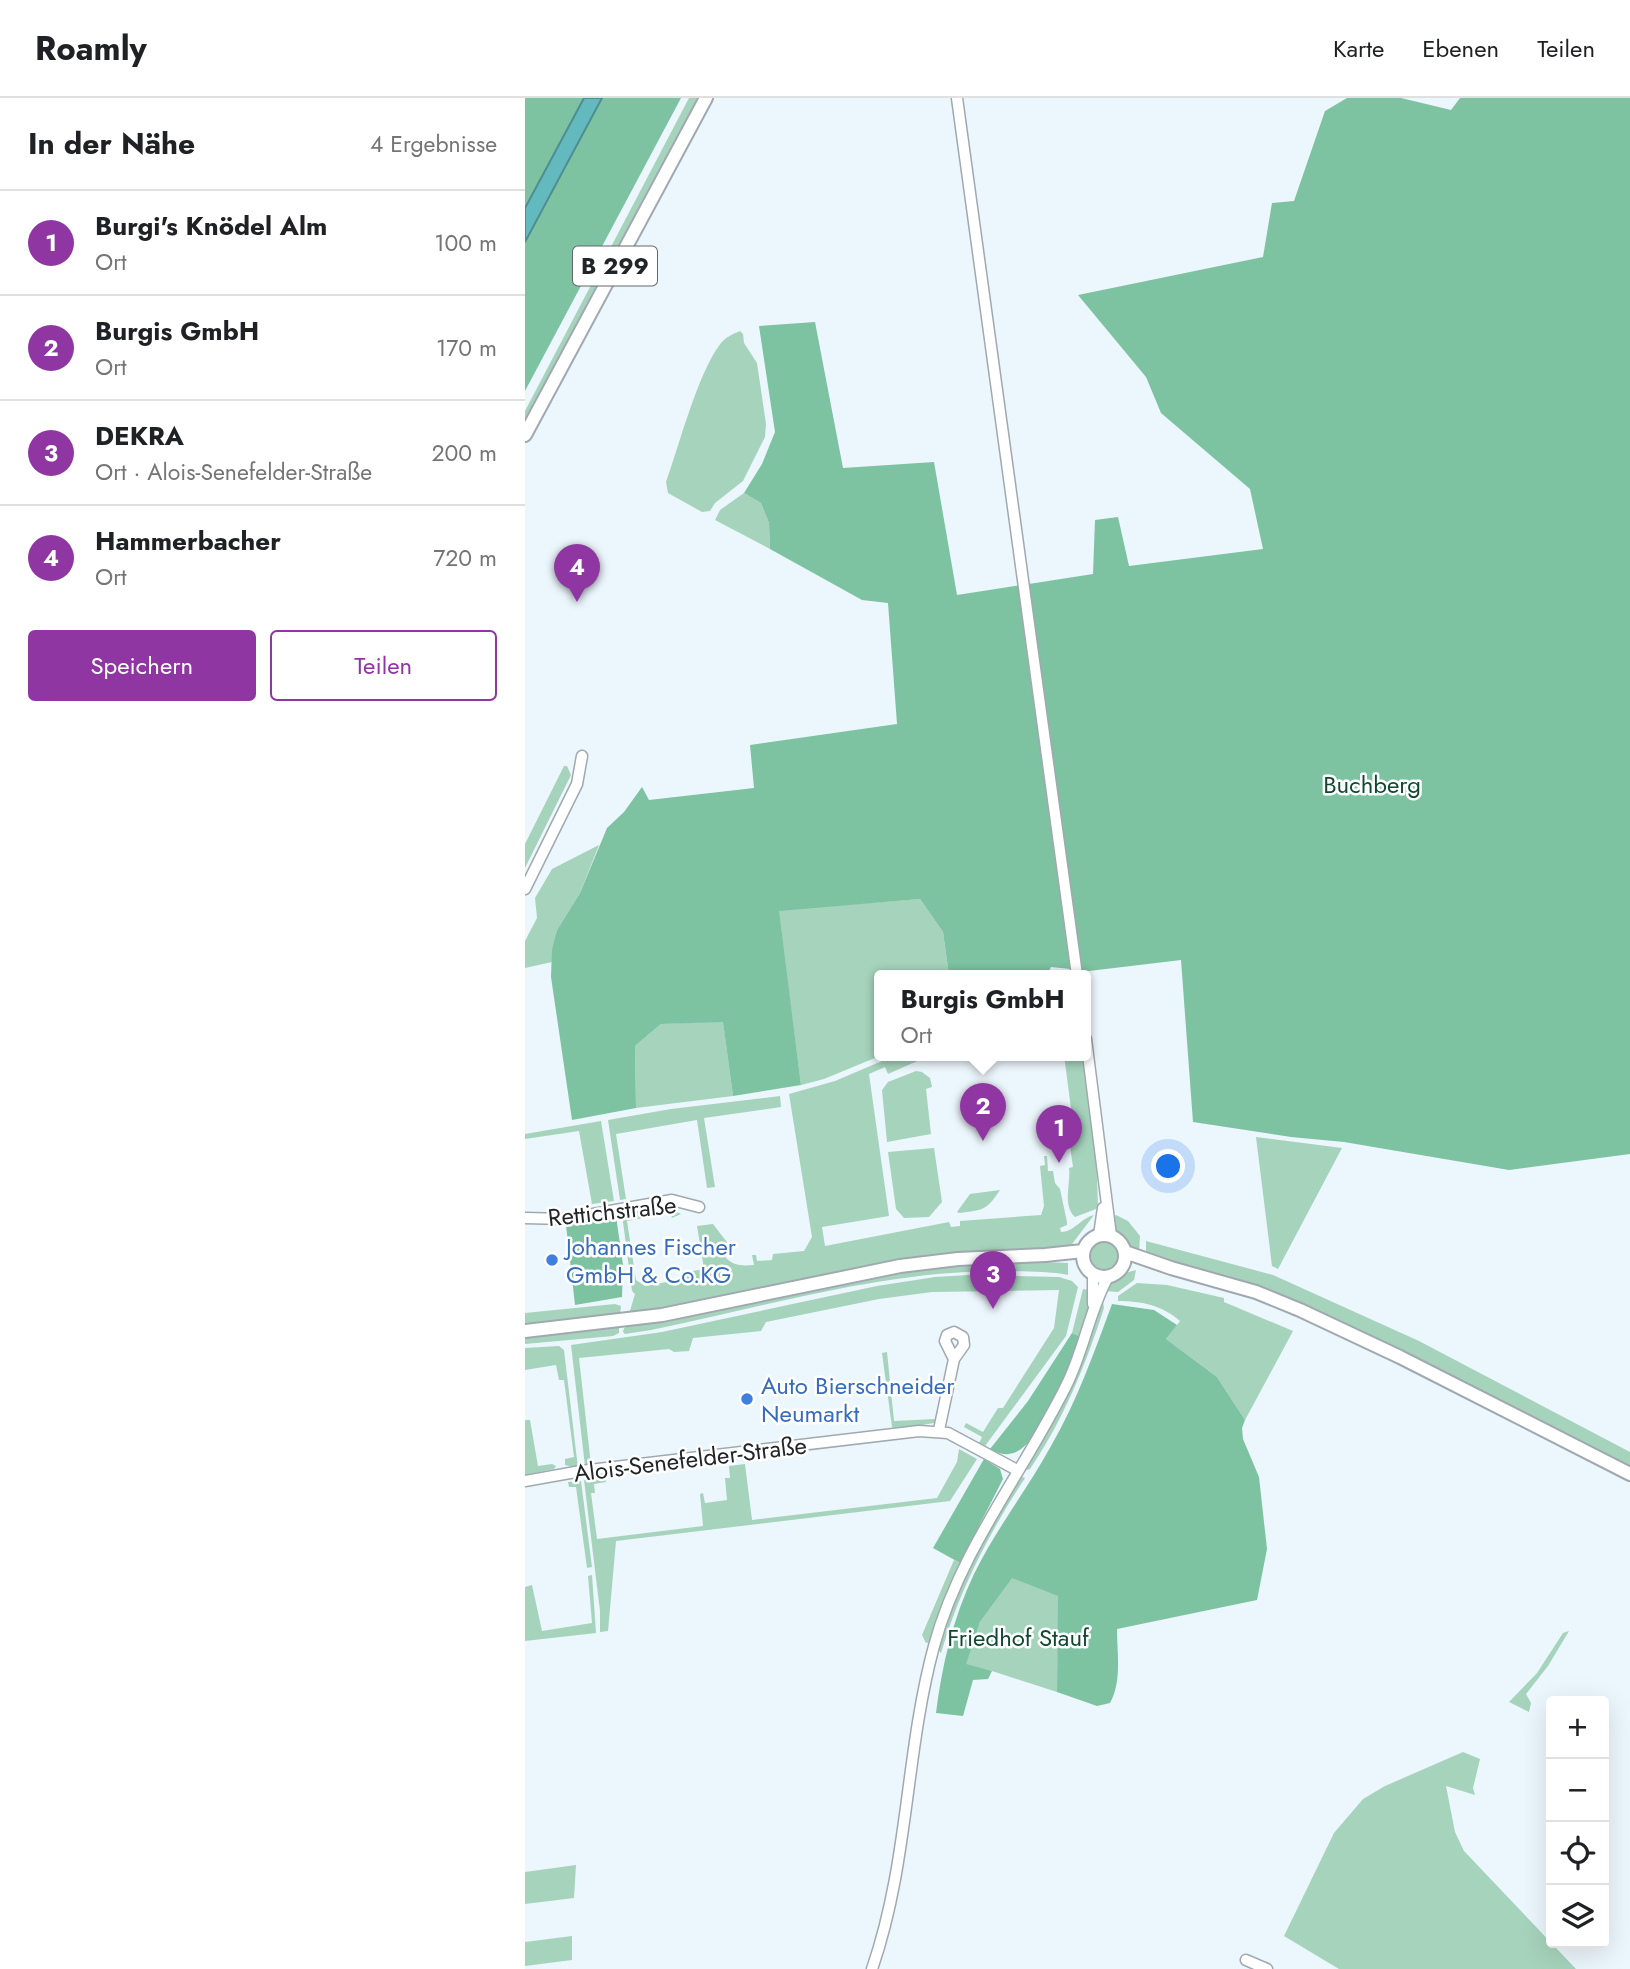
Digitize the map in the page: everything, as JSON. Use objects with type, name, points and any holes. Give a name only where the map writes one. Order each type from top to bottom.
[{"type":"main road","name":"B 299","points":[[525,435],[706,98]]},
{"type":"main road","points":[[1045,1255],[1108,1277],[1117,1273],[1124,1258],[1119,1241],[1105,1235],[1090,1239],[1083,1251],[1089,1269]]},
{"type":"main road","points":[[525,1331],[662,1315],[899,1266],[958,1259],[1083,1251]]},
{"type":"main road","points":[[1124,1258],[1171,1268],[1256,1293],[1311,1315],[1400,1357],[1630,1474]]},
{"type":"street","points":[[957,98],[1076,970]]},
{"type":"street","points":[[525,889],[577,784],[582,756]]},
{"type":"street","points":[[1089,1061],[1105,1192],[1105,1235]]},
{"type":"street","name":"Rettichstraße","points":[[525,1219],[565,1219],[672,1200],[699,1207]]},
{"type":"street","points":[[1089,1269],[1093,1308]]},
{"type":"street","points":[[872,1969],[890,1912],[899,1869],[918,1726],[934,1645],[947,1606],[968,1559],[1067,1384],[1093,1308],[1108,1277]]},
{"type":"street","points":[[939,1430],[954,1359]]},
{"type":"street","name":"Alois-Senefelder-Straße","points":[[525,1481],[581,1471],[939,1430],[954,1435],[1017,1470]]},
{"type":"street","points":[[1246,1960],[1267,1969]]},
{"type":"green space","points":[[525,98],[584,98],[525,208]]},
{"type":"green space","points":[[602,98],[681,98],[525,391],[525,242]]},
{"type":"green space","points":[[689,98],[698,98],[525,424],[525,411]]},
{"type":"green space","name":"Buchberg","points":[[1347,98],[1401,98],[1451,110],[1460,98],[1630,98],[1630,1154],[1509,1170],[1344,1142],[1193,1122],[1181,960],[1091,971],[1051,967],[1050,970],[948,970],[943,932],[920,899],[779,911],[801,1085],[733,1096],[723,1022],[661,1024],[635,1046],[636,1108],[572,1120],[551,977],[552,950],[557,930],[580,893],[607,828],[624,812],[642,787],[649,800],[754,788],[750,745],[897,724],[888,603],[862,600],[770,549],[769,523],[761,503],[744,493],[762,464],[775,432],[759,326],[815,322],[843,468],[934,462],[957,595],[1093,574],[1095,520],[1118,517],[1129,566],[1263,549],[1250,489],[1161,413],[1146,377],[1078,295],[1263,257],[1272,203],[1294,201],[1325,111]]},
{"type":"green space","points":[[740,331],[757,363],[766,424],[765,437],[743,481],[715,503],[710,511],[702,512],[668,493],[666,482],[705,372],[721,343]]},
{"type":"green space","points":[[744,493],[761,503],[769,523],[770,549],[715,520],[720,510]]},
{"type":"green space","points":[[564,766],[567,766],[571,775],[525,868],[525,844]]},
{"type":"green space","points":[[599,845],[580,893],[557,930],[552,962],[525,968],[525,941],[537,918],[535,898],[552,869]]},
{"type":"green space","points":[[920,899],[943,932],[948,970],[874,970],[874,1058],[824,1079],[801,1085],[778,910]]},
{"type":"green space","points":[[723,1021],[733,1096],[636,1108],[635,1046],[661,1024]]},
{"type":"green space","points":[[882,1061],[917,1061],[888,1074],[885,1067],[869,1074],[889,1216],[822,1227],[825,1246],[949,1222],[951,1227],[960,1226],[960,1221],[1041,1215],[1044,1206],[1040,1166],[1045,1165],[1044,1156],[1047,1156],[1048,1171],[1053,1171],[1055,1183],[1060,1189],[1067,1222],[1067,1225],[1060,1228],[1061,1232],[1070,1230],[1094,1215],[1070,1250],[945,1255],[629,1314],[635,1294],[632,1291],[622,1214],[667,1207],[681,1214],[672,1218],[671,1213],[627,1221],[636,1280],[645,1286],[677,1280],[687,1272],[704,1269],[697,1226],[713,1224],[733,1250],[725,1257],[738,1265],[754,1265],[752,1255],[756,1255],[757,1261],[772,1260],[773,1254],[804,1251],[812,1237],[789,1094],[835,1081]]},
{"type":"green space","points":[[1065,1061],[1083,1061],[1096,1152],[1098,1206],[1075,1217],[1068,1200],[1069,1168],[1073,1167],[1070,1146],[1060,1146],[1059,1140],[1046,1142],[1043,1120],[1072,1116]]},
{"type":"green space","points":[[916,1071],[930,1078],[932,1087],[926,1089],[931,1134],[887,1142],[882,1090],[888,1082]]},
{"type":"green space","points":[[780,1096],[781,1107],[704,1118],[715,1187],[707,1188],[697,1120],[616,1134],[626,1199],[620,1200],[608,1120],[671,1109]]},
{"type":"green space","points":[[601,1121],[614,1201],[592,1204],[579,1131],[525,1139],[525,1134]]},
{"type":"green space","points":[[1256,1137],[1342,1148],[1278,1269],[1272,1266]]},
{"type":"green space","points":[[934,1148],[942,1202],[929,1217],[904,1218],[896,1209],[888,1152]]},
{"type":"green space","points":[[1000,1190],[983,1208],[957,1212],[970,1194]]},
{"type":"green space","points":[[1116,1215],[1128,1221],[1140,1236],[1139,1255],[1118,1235],[1112,1218]]},
{"type":"green space","points":[[616,1216],[623,1265],[622,1297],[575,1305],[566,1225]]},
{"type":"green space","points":[[1146,1241],[1273,1275],[1419,1341],[1630,1452],[1630,1466],[1316,1310],[1267,1289],[1146,1255]]},
{"type":"green space","points":[[1103,1242],[1114,1246],[1118,1257],[1114,1268],[1103,1272],[1092,1268],[1088,1257],[1092,1246]]},
{"type":"green space","points":[[1023,1261],[1068,1263],[1068,1275],[1009,1271],[919,1276],[829,1291],[651,1330],[625,1334],[623,1332],[629,1325],[930,1266]]},
{"type":"green space","points":[[1136,1270],[1134,1280],[1118,1292],[1104,1291],[1118,1277]]},
{"type":"green space","points":[[969,1275],[1059,1277],[1072,1281],[1078,1287],[1066,1336],[985,1446],[979,1443],[982,1437],[964,1427],[966,1423],[983,1432],[998,1408],[1003,1408],[1054,1328],[1059,1290],[932,1292],[879,1299],[766,1322],[761,1331],[693,1338],[689,1351],[674,1352],[669,1349],[579,1358],[591,1465],[585,1466],[571,1345],[662,1332],[877,1286]]},
{"type":"green space","points":[[1137,1283],[1167,1285],[1224,1298],[1224,1302],[1293,1331],[1245,1420],[1217,1377],[1166,1339],[1180,1321],[1151,1305],[1118,1301],[1118,1296]]},
{"type":"green space","points":[[1083,1289],[1089,1290],[1089,1306],[1081,1337],[1072,1333]]},
{"type":"green space","points":[[1103,1302],[1104,1308],[1097,1329],[1073,1391],[1042,1450],[1027,1470],[1025,1467]]},
{"type":"green space","points":[[615,1304],[621,1306],[620,1314],[525,1327],[525,1313]]},
{"type":"green space","points":[[1112,1304],[1154,1310],[1177,1325],[1166,1339],[1217,1377],[1245,1420],[1242,1428],[1243,1439],[1259,1477],[1267,1549],[1257,1600],[1117,1629],[1118,1667],[1114,1695],[1110,1703],[1097,1706],[1057,1692],[1058,1596],[1012,1578],[980,1622],[966,1664],[992,1671],[988,1679],[973,1680],[963,1716],[936,1713],[949,1642],[974,1574],[1069,1412]]},
{"type":"green space","points":[[619,1328],[619,1333],[613,1336],[525,1344],[525,1336]]},
{"type":"green space","points":[[1072,1333],[1081,1337],[1055,1400],[1036,1433],[1016,1452],[1003,1454],[990,1449],[1028,1401]]},
{"type":"green space","points":[[559,1346],[564,1350],[578,1468],[565,1465],[565,1459],[574,1457],[564,1380],[559,1380],[556,1365],[525,1370],[525,1348]]},
{"type":"green space","points":[[887,1352],[894,1421],[936,1419],[934,1423],[899,1429],[892,1427],[882,1353]]},
{"type":"green space","points":[[525,1420],[530,1420],[538,1466],[552,1464],[556,1466],[554,1469],[525,1475]]},
{"type":"green space","points":[[959,1449],[977,1459],[950,1501],[616,1541],[608,1631],[600,1632],[600,1611],[584,1480],[605,1478],[606,1482],[594,1484],[595,1493],[591,1493],[597,1539],[703,1526],[700,1494],[703,1493],[705,1503],[727,1500],[725,1478],[730,1478],[729,1466],[745,1464],[752,1520],[937,1498],[957,1462]]},
{"type":"green space","points":[[984,1459],[1000,1469],[1003,1479],[960,1563],[933,1548]]},
{"type":"green space","points":[[1020,1476],[1025,1478],[977,1562],[957,1606],[941,1653],[937,1648],[963,1576]]},
{"type":"green space","points":[[581,1481],[592,1567],[587,1568],[576,1487],[569,1487],[568,1482]]},
{"type":"green space","points":[[954,1560],[960,1563],[930,1642],[926,1643],[922,1635]]},
{"type":"green space","points":[[592,1575],[596,1633],[525,1641],[525,1587],[532,1585],[542,1631],[592,1623],[588,1576]]},
{"type":"green space","name":"Friedhof Stauf","points":[[1012,1577],[1059,1596],[1057,1692],[965,1665],[980,1622]]},
{"type":"green space","points":[[1569,1631],[1548,1666],[1526,1694],[1531,1703],[1529,1712],[1509,1702],[1537,1673],[1563,1633]]},
{"type":"green space","points":[[1463,1752],[1480,1759],[1473,1788],[1475,1795],[1446,1786],[1455,1832],[1464,1851],[1546,1937],[1546,1948],[1556,1948],[1576,1969],[1339,1969],[1284,1936],[1334,1833],[1363,1799],[1385,1786]]},
{"type":"green space","points":[[576,1865],[574,1898],[525,1904],[525,1872]]},
{"type":"green space","points":[[572,1936],[572,1960],[525,1966],[525,1942]]},
{"type":"water","points":[[584,98],[602,98],[525,242],[525,208]]},
{"type":"place","name":"Hammerbacher","points":[[577,602]]},
{"type":"place","name":"Burgis GmbH","points":[[983,1141]]},
{"type":"place","name":"Burgi's Knödel Alm","points":[[1059,1163]]},
{"type":"place","name":"Johannes Fischer GmbH & Co.KG","points":[[552,1260]]},
{"type":"place","name":"DEKRA","points":[[993,1309]]},
{"type":"place","name":"Auto Bierschneider Neumarkt","points":[[747,1399]]}]
